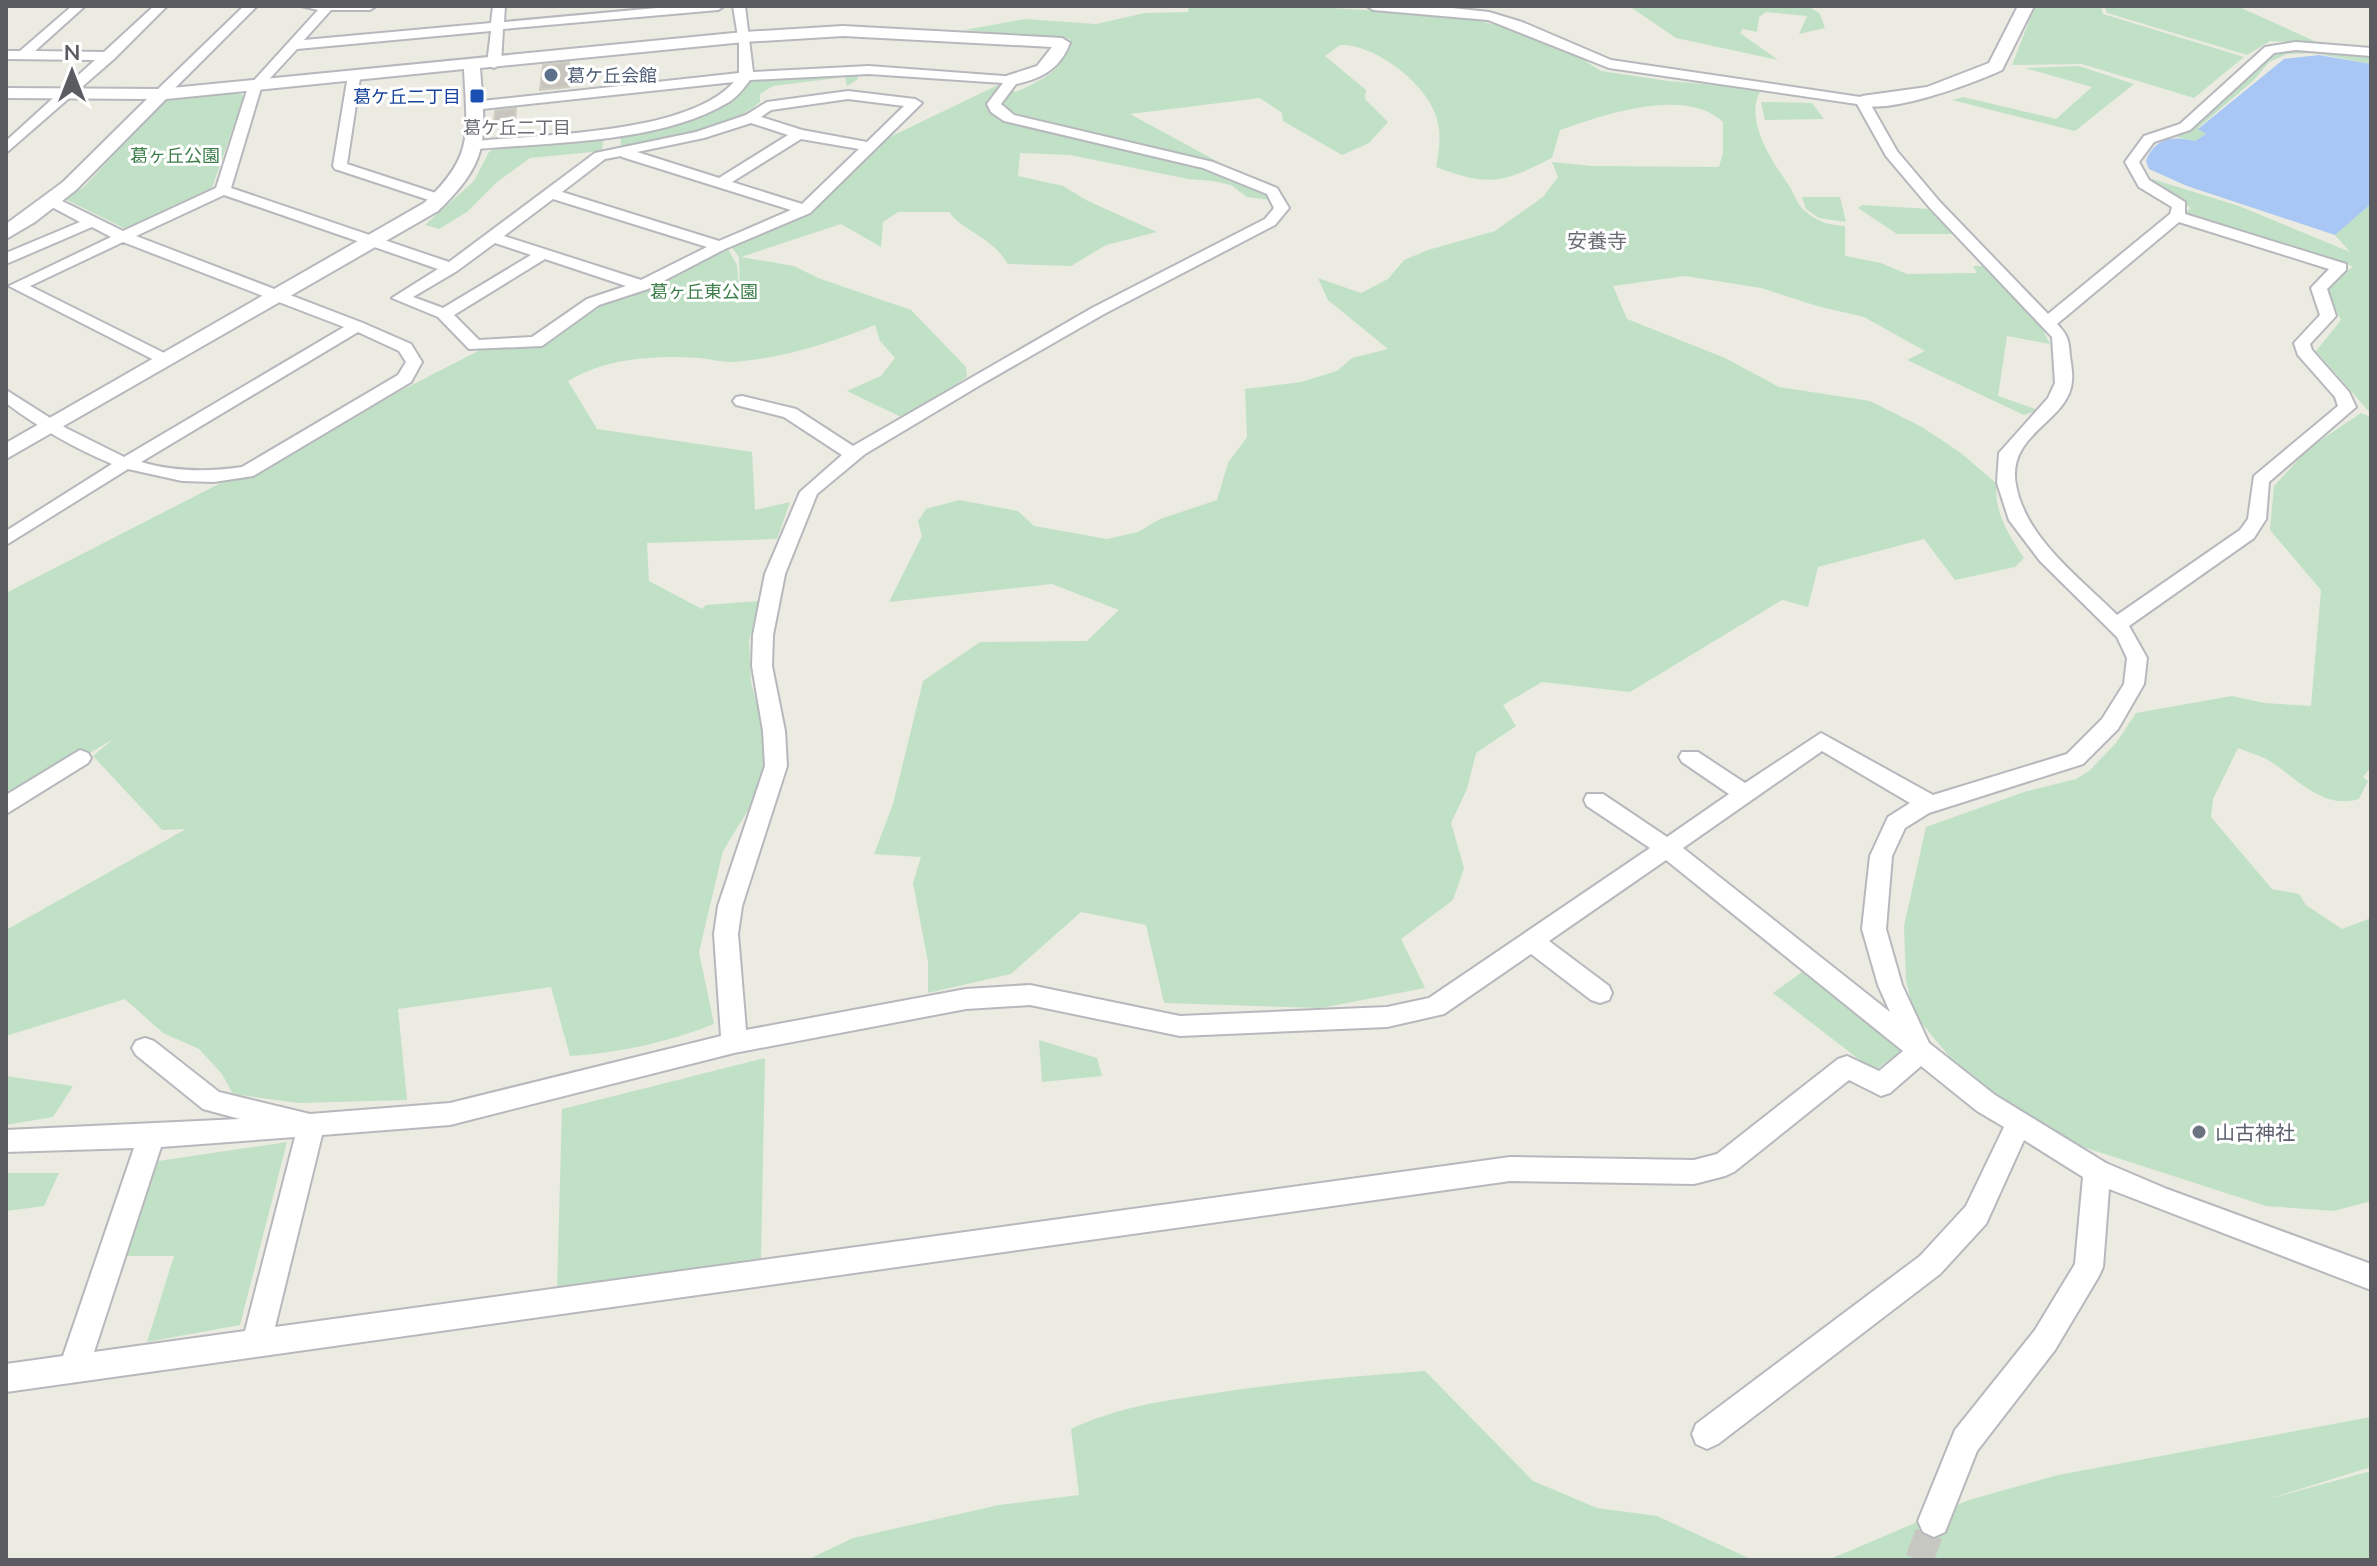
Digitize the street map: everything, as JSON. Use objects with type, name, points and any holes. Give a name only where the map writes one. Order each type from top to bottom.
[{"type":"street","points":[[23,55],[79,6]]},
{"type":"street","points":[[6,149],[161,6]]},
{"type":"street","points":[[6,233],[53,202],[251,6]]},
{"type":"street","points":[[307,6],[370,6]]},
{"type":"street","points":[[494,64],[499,6]]},
{"type":"street","points":[[293,45],[718,6]]},
{"type":"street","points":[[477,145],[651,126],[702,113],[735,94],[746,76],[739,6]]},
{"type":"street","points":[[1373,6],[1500,19],[1523,26],[1580,55],[1609,64],[1862,101],[1943,89],[1996,66],[2026,6]]},
{"type":"street","points":[[223,190],[255,87],[326,8]]},
{"type":"street","points":[[6,93],[161,94],[353,78],[744,37],[843,31],[1062,43],[1050,66],[1042,72],[1012,80],[869,70],[746,76],[473,106]]},
{"type":"street","points":[[2048,323],[2177,216],[2180,205],[2141,183],[2135,175],[2132,162],[2149,139],[2185,127],[2270,50],[2296,46],[2371,52]]},
{"type":"street","points":[[6,55],[109,56]]},
{"type":"street","points":[[6,452],[375,242],[440,199],[468,169],[477,145],[472,66]]},
{"type":"street","points":[[848,95],[869,70]]},
{"type":"street","points":[[353,78],[340,166],[440,199]]},
{"type":"street","points":[[734,1043],[726,934],[730,906],[776,766],[774,731],[762,666],[763,635],[775,574],[809,492],[853,454],[1098,311],[1270,222],[1282,208],[1272,191],[1208,165],[1009,118],[994,104],[1012,80]]},
{"type":"street","points":[[848,95],[915,103],[805,210],[720,246],[642,286],[593,302],[536,342],[475,345],[444,314],[400,298],[451,268],[600,156],[699,135],[751,118],[767,106],[848,95]]},
{"type":"street","points":[[1862,101],[1891,153],[1935,205],[2060,336],[2064,383],[2056,400],[2008,453],[2006,483],[2016,516],[2047,557],[2125,634],[2137,658],[2134,684],[2110,724],[2075,759],[1930,804],[1896,823],[1881,856],[1874,929],[1890,985],[1920,1051]]},
{"type":"street","points":[[751,118],[799,134],[869,147]]},
{"type":"street","points":[[612,130],[616,153]]},
{"type":"street","points":[[721,183],[799,134]]},
{"type":"street","points":[[616,153],[805,210]]},
{"type":"street","points":[[164,360],[17,286],[223,190],[451,268]]},
{"type":"street","points":[[553,194],[720,246]]},
{"type":"street","points":[[6,395],[48,428],[126,463],[180,478],[221,478],[247,472],[405,378],[414,362],[405,348],[357,326],[123,237],[53,202]]},
{"type":"street","points":[[2116,625],[2247,534],[2257,519],[2260,480],[2347,407],[2343,396],[2304,351],[2302,343],[2328,316],[2319,288],[2340,267],[2177,216]]},
{"type":"street","points":[[6,259],[92,222]]},
{"type":"street","points":[[493,237],[642,286]]},
{"type":"street","points":[[444,314],[543,254]]},
{"type":"street","points":[[6,539],[126,463],[357,326]]},
{"type":"street","points":[[742,401],[790,413],[853,454]]},
{"type":"street","points":[[6,1141],[151,1136],[450,1114],[734,1043],[966,999],[1030,995],[1180,1026],[1387,1017],[1435,1007],[1821,741],[1930,804]]},
{"type":"street","points":[[1690,757],[1745,794]]},
{"type":"street","points":[[6,806],[80,758]]},
{"type":"street","points":[[1595,800],[1667,848],[1986,1103],[2097,1171],[2158,1198],[2371,1277]]},
{"type":"street","points":[[1532,942],[1600,993]]},
{"type":"street","points":[[145,1048],[212,1101],[311,1125]]},
{"type":"street","points":[[6,1378],[1510,1169],[1694,1172],[1725,1164],[1847,1067],[1881,1085],[1920,1051]]},
{"type":"street","points":[[1707,1434],[1930,1265],[1976,1215],[2019,1123]]},
{"type":"street","points":[[257,1342],[311,1125]]},
{"type":"street","points":[[74,1368],[151,1136]]},
{"type":"street","points":[[1934,1521],[1966,1441],[2045,1340],[2089,1267],[2097,1171]]},
{"type":"green space","name":"葛ヶ丘東公園","points":[[1189,6],[1301,6],[1460,16],[1528,33],[1541,43],[1582,59],[1601,71],[1668,81],[1762,89],[1755,112],[1767,151],[1802,208],[1828,224],[1845,226],[1845,256],[1881,263],[1907,274],[1977,273],[1973,266],[1984,266],[2041,326],[2050,344],[2007,336],[1998,396],[2038,410],[2024,415],[1907,360],[1925,351],[1864,317],[1761,288],[1685,276],[1613,286],[1627,319],[1725,358],[1779,387],[1870,401],[1922,427],[1961,453],[1997,484],[2000,514],[2024,558],[2015,567],[1955,580],[1924,539],[1818,567],[1808,607],[1782,600],[1630,692],[1542,682],[1503,705],[1516,726],[1476,753],[1467,789],[1451,823],[1464,868],[1453,900],[1401,939],[1425,988],[1321,1008],[1164,1003],[1146,925],[1081,912],[1011,974],[928,993],[928,962],[913,883],[921,857],[874,854],[893,804],[923,681],[980,642],[1087,641],[1119,610],[1052,584],[889,602],[922,536],[918,521],[926,509],[959,500],[1018,511],[1034,526],[1107,539],[1138,532],[1160,519],[1217,500],[1228,463],[1247,437],[1245,389],[1301,382],[1337,371],[1352,358],[1388,349],[1328,300],[1318,278],[1361,293],[1388,279],[1404,260],[1495,231],[1543,197],[1558,177],[1552,162],[1593,166],[1719,167],[1723,153],[1723,122],[1707,111],[1666,105],[1620,111],[1560,130],[1552,158],[1507,177],[1469,178],[1436,167],[1438,123],[1425,95],[1413,82],[1385,59],[1340,45],[1325,56],[1366,90],[1365,99],[1388,122],[1369,143],[1342,155],[1283,121],[1282,113],[1260,98],[1130,114],[1246,177],[1271,200],[1247,197],[1231,185],[1213,181],[1188,179],[1070,155],[1020,153],[1018,176],[1063,186],[1088,201],[1157,232],[1106,245],[1071,266],[1008,264],[993,246],[949,212],[898,212],[883,222],[881,247],[841,224],[741,257],[794,266],[818,278],[911,310],[966,367],[967,377],[903,418],[847,391],[881,376],[895,358],[880,341],[875,325],[787,354],[731,362],[683,357],[632,360],[598,367],[568,381],[597,429],[752,452],[755,510],[790,502],[777,539],[647,543],[649,581],[702,609],[706,605],[759,601],[749,641],[751,682],[763,726],[767,779],[723,851],[699,952],[714,1024],[644,1046],[570,1056],[551,987],[398,1009],[407,1100],[298,1103],[233,1094],[222,1074],[199,1049],[163,1033],[125,999],[6,1036],[6,930],[186,829],[162,830],[93,756],[113,739],[6,804],[6,593],[486,347],[543,343],[593,302],[725,244],[737,265],[740,297],[739,257],[730,245],[811,209],[869,147],[1000,84],[1016,92],[1044,78],[1062,60],[1070,39],[964,30],[1025,19],[1096,24],[1145,13],[1188,12]]},
{"type":"green space","points":[[1629,6],[1808,6],[1820,14],[1825,28],[1799,34],[1807,16],[1766,12],[1759,17],[1757,32],[1743,29],[1740,33],[1778,60],[1676,38]]},
{"type":"green space","points":[[2035,6],[2101,6],[2103,14],[2244,57],[2194,98],[2082,64],[2012,65]]},
{"type":"green space","points":[[2104,6],[2237,6],[2321,44],[2270,41],[2247,55],[2107,13]]},
{"type":"green space","points":[[2303,48],[2371,56],[2371,64],[2315,53],[2287,54],[2269,62],[2254,80],[2198,128],[2206,134],[2195,141],[2176,137],[2192,130],[2274,52]]},
{"type":"green space","points":[[2079,66],[2134,84],[2075,131],[1952,100],[1963,97],[2056,119],[2092,87],[2025,68]]},
{"type":"green space","points":[[856,73],[858,79],[847,86],[845,77],[773,86],[760,94],[760,102],[730,121],[694,133],[621,147],[620,132],[675,123],[708,113],[738,94],[752,80]]},
{"type":"green space","name":"葛ヶ丘公園","points":[[237,93],[244,96],[212,188],[128,230],[65,199],[84,187],[162,102],[171,98]]},
{"type":"green space","points":[[1761,102],[1812,103],[1824,119],[1765,120]]},
{"type":"green space","points":[[604,134],[602,151],[530,158],[497,182],[467,212],[439,229],[425,225],[474,181],[489,152],[500,145]]},
{"type":"green space","points":[[2149,178],[2239,206],[2350,252],[2335,235],[2371,204],[2371,414],[2316,351],[2341,320],[2324,287],[2353,267],[2197,220],[2186,212],[2191,208],[2143,180]]},
{"type":"green space","points":[[1802,197],[1840,197],[1846,222],[1819,218],[1806,209]]},
{"type":"green space","points":[[1862,205],[1931,209],[1956,234],[1897,234],[1858,208]]},
{"type":"green space","points":[[2361,413],[2371,417],[2371,767],[2363,777],[2368,781],[2359,799],[2333,800],[2310,790],[2268,760],[2238,748],[2213,799],[2211,817],[2272,889],[2299,894],[2306,905],[2342,929],[2371,918],[2371,1201],[2334,1211],[2266,1206],[2074,1144],[2020,1114],[1949,1056],[1914,1014],[1906,980],[1904,926],[1926,827],[2024,792],[2076,779],[2089,771],[2116,743],[2136,713],[2232,696],[2264,703],[2311,706],[2321,590],[2270,530],[2274,486],[2309,448]]},
{"type":"green space","points":[[1802,972],[1904,1049],[1874,1071],[1773,993]]},
{"type":"green space","points":[[1039,1040],[1097,1058],[1102,1076],[1042,1082]]},
{"type":"green space","points":[[765,1058],[761,1259],[557,1289],[562,1109]]},
{"type":"green space","points":[[6,1076],[73,1086],[53,1117],[6,1125]]},
{"type":"green space","points":[[287,1142],[240,1325],[147,1342],[174,1256],[119,1256],[152,1162]]},
{"type":"green space","points":[[6,1173],[59,1173],[44,1206],[6,1211]]},
{"type":"green space","points":[[1425,1371],[1533,1481],[1597,1508],[1657,1516],[1753,1560],[807,1560],[853,1538],[999,1505],[1079,1495],[1071,1429],[1105,1416],[1156,1403],[1236,1390]]},
{"type":"green space","points":[[2371,1417],[2371,1467],[2265,1500],[2371,1471],[2371,1560],[1828,1560],[1969,1500],[2058,1475]]},
{"type":"water","points":[[2319,55],[2371,64],[2371,204],[2335,235],[2187,186],[2149,169],[2146,161],[2154,147],[2166,140],[2195,141],[2206,134],[2198,129],[2284,59]]},
{"type":"building","name":"葛ケ丘会館","points":[[569,62],[569,87],[540,90],[543,65]]},
{"type":"building","points":[[516,108],[515,123],[494,125],[495,111]]},
{"type":"tunnel","points":[[1919,1560],[1934,1521]]},
{"type":"place","name":"葛ケ丘会館","points":[[551,75]]},
{"type":"place","name":"葛ケ丘二丁目","points":[[477,96]]},
{"type":"place","name":"山古神社","points":[[2199,1132]]},
{"type":"district","name":"葛ケ丘二丁目","points":[[517,127]]},
{"type":"district","name":"安養寺","points":[[1597,240]]}]
